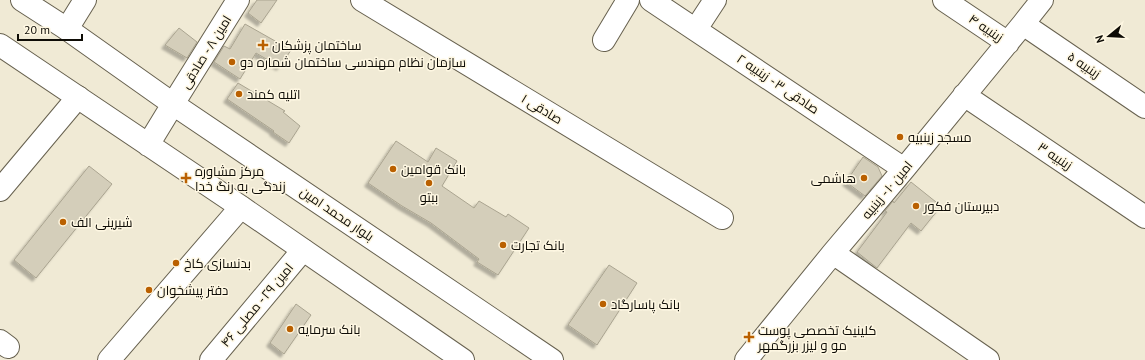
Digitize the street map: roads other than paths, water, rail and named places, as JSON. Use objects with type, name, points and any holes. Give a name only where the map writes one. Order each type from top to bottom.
[{"type":"street","name":"بلوار محمد امین","points":[[22,0],[67,29],[173,104],[552,360]]},
{"type":"street","points":[[67,29],[85,0]]},
{"type":"street","name":"امین ۸ - صادقی","points":[[148,145],[238,0]]},
{"type":"street","name":"صادقی ۱","points":[[362,0],[722,218]]},
{"type":"street","points":[[604,40],[628,0]]},
{"type":"street","name":"صادقی ۳ - زینبیه ۲","points":[[651,0],[904,169]]},
{"type":"street","points":[[696,29],[715,0]]},
{"type":"street","name":"زینبیه ۴","points":[[944,0],[1008,43]]},
{"type":"street","name":"امین ۱۰ - زینبیه","points":[[746,360],[1042,0]]},
{"type":"street","name":"زینبیه ۵","points":[[1023,24],[1145,107]]},
{"type":"street","points":[[0,45],[241,207],[463,360]]},
{"type":"street","name":"زینبیه ۳","points":[[964,95],[1145,217]]},
{"type":"street","points":[[0,190],[78,97]]},
{"type":"street","points":[[109,360],[241,207]]},
{"type":"street","name":"امین ۲۹ - مصلی ۴۶","points":[[211,360],[304,250]]},
{"type":"street","points":[[833,253],[988,360]]},
{"type":"place","name":"ساختمان پزشکان","points":[[263,45]]},
{"type":"place","name":"سازمان نظام مهندسی ساختمان شماره دو","points":[[232,62]]},
{"type":"place","name":"اتلیه کمند","points":[[239,94]]},
{"type":"place","name":"مسجد زینبیه","points":[[900,137]]},
{"type":"place","name":"بانک قوامین","points":[[393,169]]},
{"type":"place","name":"مرکز مشاوره زندگی به رنگ خدا","points":[[186,178]]},
{"type":"place","name":"هاشمی","points":[[864,178]]},
{"type":"place","name":"ببتو","points":[[429,183]]},
{"type":"place","name":"دبیرستان فکور","points":[[916,206]]},
{"type":"place","name":"شیرینی الف","points":[[63,222]]},
{"type":"place","name":"بانک تجارت","points":[[503,245]]},
{"type":"place","name":"بدنسازی کاخ","points":[[176,263]]},
{"type":"place","name":"دفتر پیشخوان","points":[[149,290]]},
{"type":"place","name":"بانک پاسارگاد","points":[[603,304]]},
{"type":"place","name":"بانک سرمایه","points":[[290,329]]},
{"type":"place","name":"کلینیک تخصصی پوست مو و لیزر بزرگمهر","points":[[749,337]]}]
